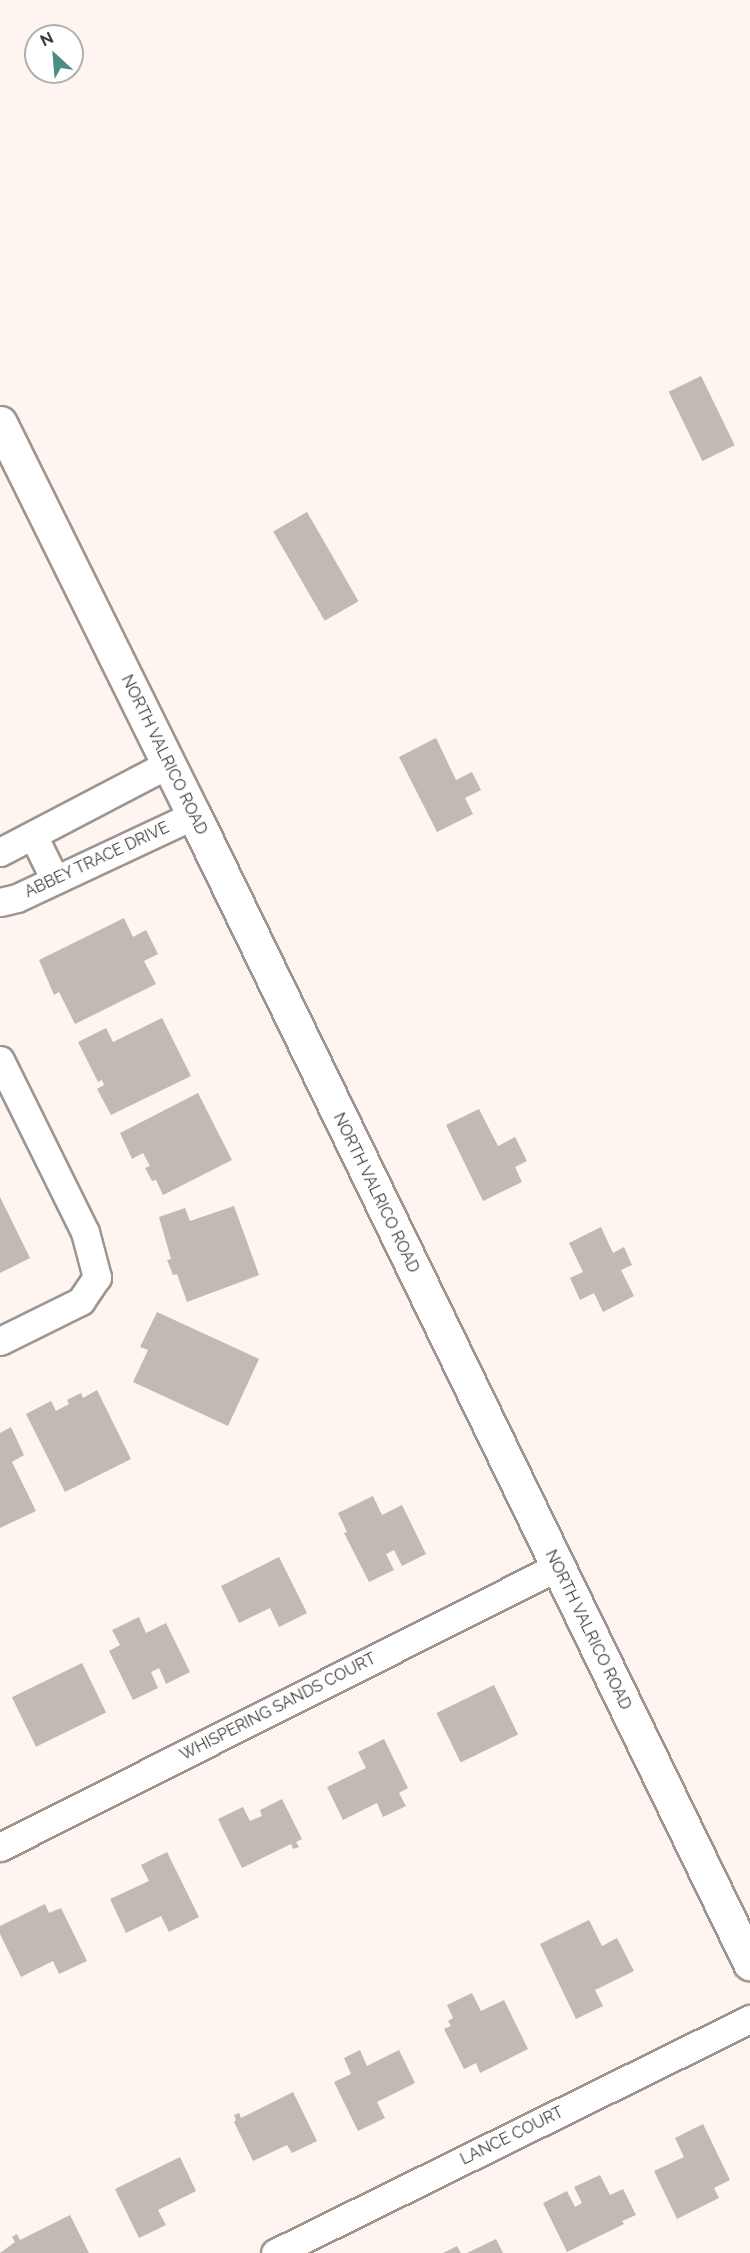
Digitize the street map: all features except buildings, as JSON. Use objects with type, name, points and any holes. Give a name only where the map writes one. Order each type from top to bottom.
[{"type":"street","name":"NORTH VALRICO ROAD","points":[[0,423],[194,815],[750,1963]]},
{"type":"street","points":[[0,852],[168,764]]},
{"type":"street","name":"ABBEY TRACE DRIVE","points":[[0,902],[55,880],[194,815]]},
{"type":"street","points":[[33,835],[55,880]]},
{"type":"street","points":[[0,1060],[85,1232],[97,1277],[81,1301],[0,1341]]},
{"type":"street","name":"WHISPERING SANDS COURT","points":[[0,1847],[557,1567]]},
{"type":"street","name":"LANCE COURT","points":[[274,2253],[750,2019]]}]
